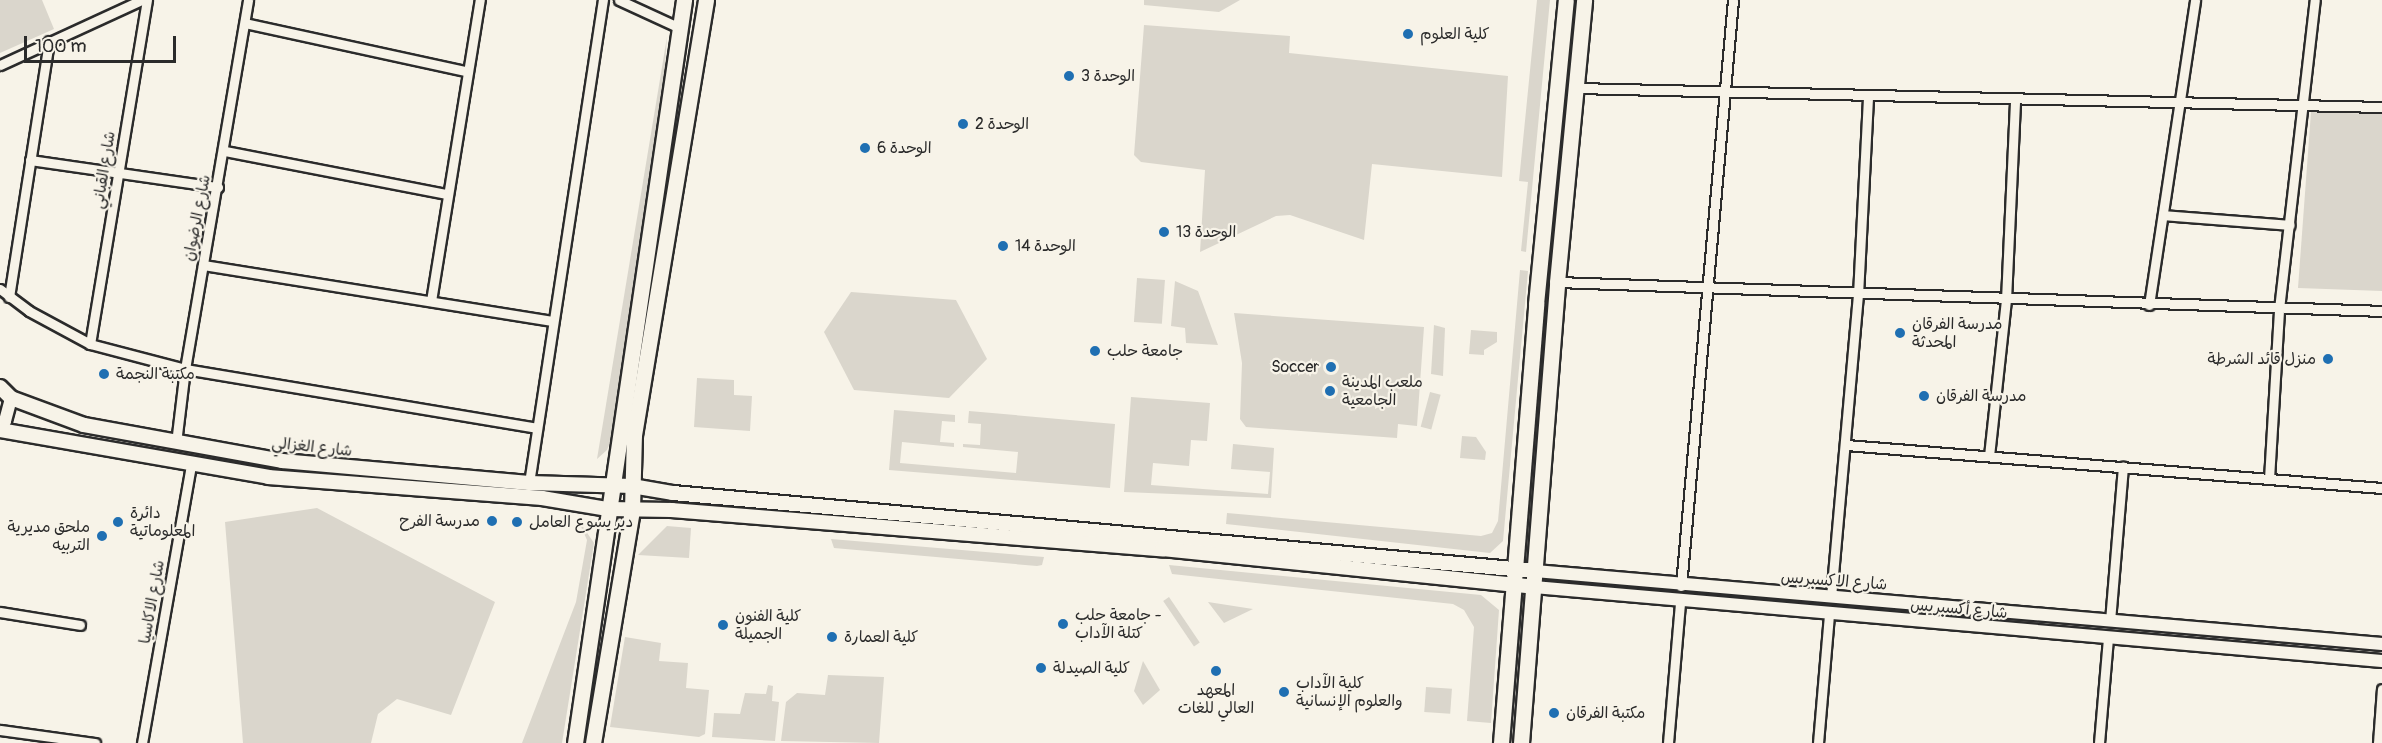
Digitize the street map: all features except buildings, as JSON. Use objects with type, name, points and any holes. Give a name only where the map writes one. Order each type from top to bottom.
[{"type":"main road","points":[[575,743],[600,589],[610,484],[684,0]]},
{"type":"main road","points":[[593,743],[632,510],[634,435],[706,0]]},
{"type":"main road","points":[[1501,743],[1514,569],[1566,0]]},
{"type":"main road","points":[[1521,743],[1557,282],[1568,195],[1575,87],[1584,0]]},
{"type":"main road","points":[[1548,194],[1568,195]]},
{"type":"main road","name":"شارع الغزالي","points":[[0,387],[11,398],[84,425],[282,461],[529,483],[610,484],[673,493],[1535,571]]},
{"type":"main road","name":"شارع الغزالي","points":[[0,430],[268,477],[542,498],[608,509],[672,510],[1162,549],[1534,587]]},
{"type":"street","points":[[0,65],[141,0]]},
{"type":"street","name":"شارع القباني","points":[[90,344],[147,0]]},
{"type":"street","name":"شارع الرضوان","points":[[176,442],[184,369],[225,150],[248,0]]},
{"type":"street","points":[[430,301],[466,71],[480,0]]},
{"type":"street","points":[[529,483],[603,0]]},
{"type":"street","points":[[619,0],[680,28]]},
{"type":"street","points":[[1681,586],[1733,0]]},
{"type":"street","points":[[2149,305],[2195,0]]},
{"type":"street","points":[[2269,479],[2279,309],[2315,0]]},
{"type":"street","points":[[245,23],[466,71]]},
{"type":"street","points":[[9,297],[49,41]]},
{"type":"street","points":[[1575,87],[1725,94],[2382,108]]},
{"type":"street","points":[[1831,597],[1858,295],[1868,97]]},
{"type":"street","points":[[1989,456],[2006,300],[2015,99]]},
{"type":"street","points":[[225,150],[447,194]]},
{"type":"street","points":[[30,160],[218,187]]},
{"type":"street","points":[[2163,215],[2289,225]]},
{"type":"street","points":[[203,265],[552,321]]},
{"type":"street","points":[[1557,282],[1707,290],[2382,311]]},
{"type":"street","points":[[0,290],[90,344],[184,369],[536,428]]},
{"type":"street","points":[[0,424],[5,421],[11,398]]},
{"type":"street","points":[[1846,445],[2382,488]]},
{"type":"street","name":"شارع الاكاسيا","points":[[142,743],[191,465]]},
{"type":"street","points":[[2110,621],[2122,467]]},
{"type":"street","name":"شارع الاكسبريس","points":[[1535,571],[1681,586],[2382,644]]},
{"type":"street","name":"شارع أكسبريس","points":[[1534,587],[1680,602],[2382,661]]},
{"type":"street","points":[[1668,743],[1680,602]]},
{"type":"street","points":[[0,612],[80,625]]},
{"type":"street","points":[[1818,743],[1829,615]]},
{"type":"street","points":[[2099,743],[2108,639]]},
{"type":"street","points":[[2378,743],[2382,689]]},
{"type":"street","points":[[0,730],[95,743]]},
{"type":"shaded area","points":[[0,0],[42,0],[54,29],[0,53]]},
{"type":"shaded area","points":[[1144,0],[1240,0],[1219,12],[1144,5]]},
{"type":"shaded area","points":[[1537,0],[1550,0],[1526,252],[1521,251],[1528,182],[1519,181]]},
{"type":"shaded area","points":[[1144,25],[1290,36],[1289,53],[1508,76],[1502,177],[1372,164],[1364,240],[1290,215],[1276,216],[1200,252],[1205,170],[1141,162],[1134,155]]},
{"type":"shaded area","points":[[667,37],[659,151],[613,435],[607,450],[597,459]]},
{"type":"shaded area","points":[[2311,112],[2382,114],[2382,291],[2298,288]]},
{"type":"shaded area","points":[[1520,270],[1528,271],[1503,541],[1490,553],[1226,524],[1227,513],[1481,536],[1492,533],[1498,521]]},
{"type":"shaded area","points":[[1137,278],[1165,280],[1162,324],[1134,322]]},
{"type":"shaded area","points":[[1175,281],[1198,291],[1218,345],[1186,343],[1185,328],[1171,326]]},
{"type":"shaded area","points":[[851,292],[956,300],[987,359],[949,398],[854,390],[824,332]]},
{"type":"shaded area","name":"ملعب المدينة الجامعية","points":[[1234,313],[1424,327],[1417,426],[1398,424],[1397,438],[1246,427],[1240,419],[1242,363]]},
{"type":"shaded area","points":[[1434,325],[1445,328],[1443,376],[1431,374]]},
{"type":"shaded area","points":[[1471,330],[1497,332],[1497,342],[1484,350],[1484,355],[1469,354]]},
{"type":"shaded area","points":[[697,378],[734,380],[734,395],[752,396],[750,431],[694,427]]},
{"type":"shaded area","points":[[1430,392],[1441,395],[1431,430],[1421,427]]},
{"type":"shaded area","points":[[1131,397],[1210,403],[1207,441],[1191,440],[1189,466],[1153,463],[1151,485],[1268,494],[1270,472],[1231,469],[1233,444],[1274,448],[1271,498],[1124,492]]},
{"type":"shaded area","points":[[894,410],[955,415],[955,422],[942,421],[940,442],[954,443],[954,447],[902,442],[900,463],[1016,473],[1018,452],[963,447],[963,444],[980,445],[981,424],[968,423],[969,411],[1115,424],[1110,488],[889,470]]},
{"type":"shaded area","points":[[1462,436],[1476,437],[1486,452],[1485,460],[1460,458]]},
{"type":"shaded area","points":[[317,508],[495,602],[451,715],[397,699],[378,714],[371,743],[243,743],[225,522]]},
{"type":"shaded area","points":[[577,518],[594,543],[562,743],[522,743],[576,602],[587,540]]},
{"type":"shaded area","points":[[667,526],[691,528],[689,558],[638,555]]},
{"type":"shaded area","points":[[831,539],[1044,557],[1042,565],[1037,566],[834,548]]},
{"type":"shaded area","points":[[1169,565],[1481,595],[1499,610],[1491,723],[1467,721],[1474,627],[1464,610],[1453,604],[1172,574]]},
{"type":"shaded area","points":[[1169,597],[1200,643],[1194,647],[1163,601]]},
{"type":"shaded area","points":[[1208,602],[1253,609],[1224,623]]},
{"type":"shaded area","points":[[625,637],[661,643],[659,661],[688,663],[686,688],[709,690],[705,734],[699,737],[610,727]]},
{"type":"shaded area","points":[[1143,661],[1160,690],[1143,705],[1134,691]]},
{"type":"shaded area","points":[[828,675],[884,677],[879,743],[781,741],[786,702],[797,693],[825,695]]},
{"type":"shaded area","points":[[768,685],[773,686],[772,701],[779,702],[775,741],[712,737],[714,713],[740,714],[745,693],[766,694]]},
{"type":"shaded area","points":[[1426,687],[1452,689],[1450,714],[1424,712]]},
{"type":"place","name":"كلية العلوم","points":[[1408,34]]},
{"type":"place","name":"الوحدة 3","points":[[1069,76]]},
{"type":"place","name":"الوحدة 2","points":[[963,124]]},
{"type":"place","name":"الوحدة 6","points":[[865,148]]},
{"type":"place","name":"الوحدة 13","points":[[1164,232]]},
{"type":"place","name":"الوحدة 14","points":[[1003,246]]},
{"type":"place","name":"مدرسة الفرقان المحدثة","points":[[1900,333]]},
{"type":"place","name":"جامعة حلب","points":[[1095,351]]},
{"type":"place","name":"منزل قائد الشرطة","points":[[2328,359]]},
{"type":"place","name":"Soccer","points":[[1331,367]]},
{"type":"place","name":"مكتبة النجمة","points":[[104,374]]},
{"type":"place","name":"ملعب المدينة الجامعية","points":[[1330,391]]},
{"type":"place","name":"مدرسة الفرقان","points":[[1924,396]]},
{"type":"place","name":"مدرسة الفرح","points":[[492,521]]},
{"type":"place","name":"دائرة المعلوماتية","points":[[118,522]]},
{"type":"place","name":"دير يسوع العامل","points":[[517,522]]},
{"type":"place","name":"ملحق مديرية التربيه","points":[[102,536]]},
{"type":"place","name":"جامعة حلب - كتلة الآداب","points":[[1063,624]]},
{"type":"place","name":"كلية الفنون الجميلة","points":[[723,625]]},
{"type":"place","name":"كلية العمارة","points":[[832,637]]},
{"type":"place","name":"كلية الصيدلة","points":[[1041,668]]},
{"type":"place","name":"المعهد العالي للغات","points":[[1216,671]]},
{"type":"place","name":"كلية الآداب والعلوم الإنسانية","points":[[1284,692]]},
{"type":"place","name":"مكتبة الفرقان","points":[[1554,713]]}]
